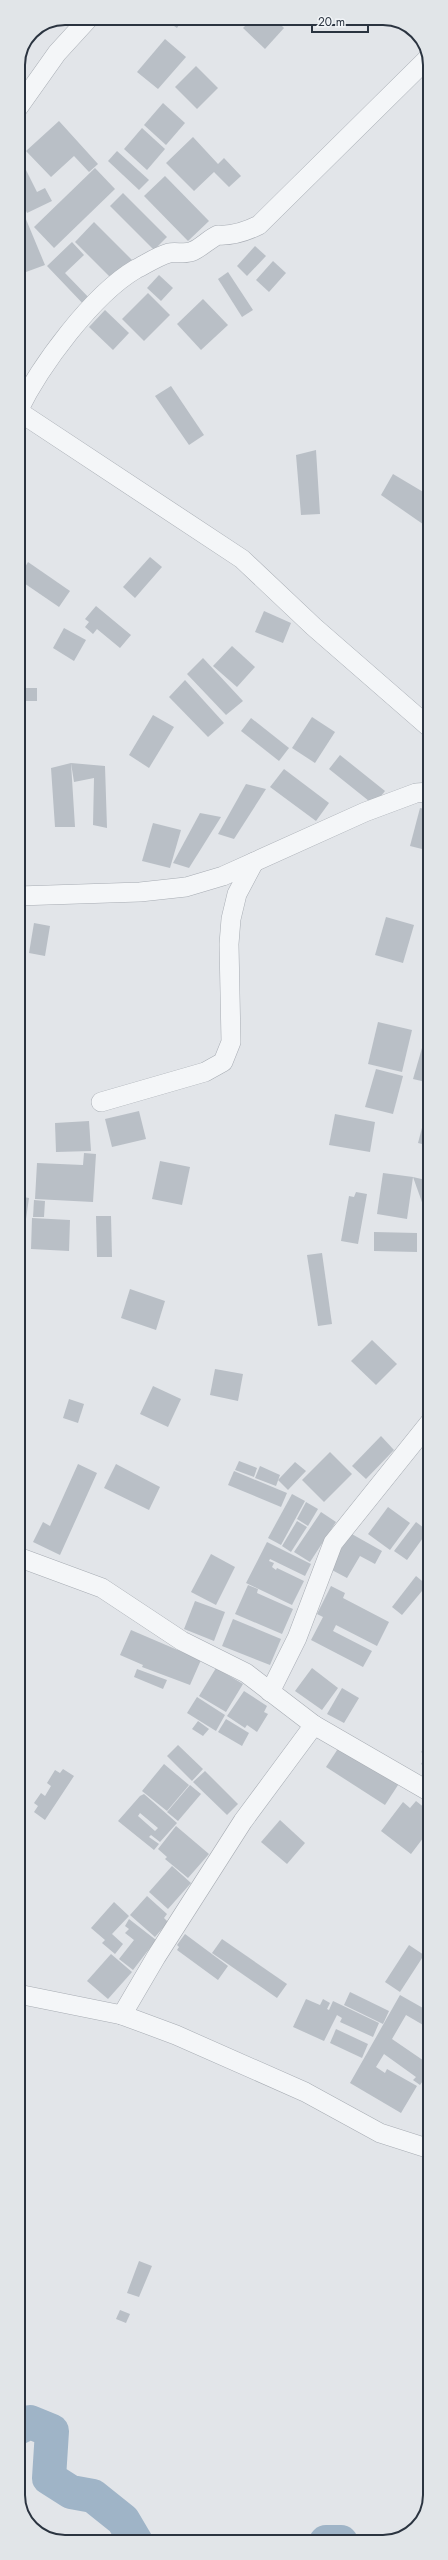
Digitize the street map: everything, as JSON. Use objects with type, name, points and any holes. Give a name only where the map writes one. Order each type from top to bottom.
[{"type":"street","points":[[25,98],[57,53],[82,25]]},
{"type":"street","points":[[25,396],[51,355],[101,298],[134,270],[170,253],[193,251],[218,235],[225,236],[259,226],[423,63]]},
{"type":"street","points":[[25,416],[242,559],[314,627],[423,722]]},
{"type":"street","points":[[25,896],[140,892],[186,887],[223,876],[365,812],[416,793],[423,792]]},
{"type":"street","points":[[101,1102],[205,1072],[222,1062],[231,1042],[229,944],[231,919],[237,894],[254,862]]},
{"type":"street","points":[[270,1692],[297,1638],[333,1543],[423,1431]]},
{"type":"street","points":[[25,1560],[102,1588],[182,1641],[246,1673],[314,1725],[423,1788]]},
{"type":"street","points":[[122,2015],[156,1957],[243,1821],[314,1725]]},
{"type":"street","points":[[25,1995],[122,2015],[176,2035],[305,2092],[380,2133],[423,2147]]},
{"type":"building","points":[[246,25],[281,25],[284,28],[265,49],[243,28]]},
{"type":"building","points":[[165,39],[186,57],[158,89],[137,72]]},
{"type":"building","points":[[196,66],[218,88],[197,109],[175,87]]},
{"type":"building","points":[[163,103],[185,123],[166,145],[144,125]]},
{"type":"building","points":[[59,121],[98,164],[89,172],[74,156],[51,177],[26,151]]},
{"type":"building","points":[[142,128],[165,149],[147,170],[124,149]]},
{"type":"building","points":[[193,137],[218,164],[224,158],[241,176],[229,187],[214,172],[194,191],[166,163]]},
{"type":"building","points":[[117,151],[149,180],[139,190],[108,161]]},
{"type":"building","points":[[95,168],[115,189],[54,248],[34,227]]},
{"type":"building","points":[[25,170],[37,192],[45,188],[52,201],[27,213],[25,209]]},
{"type":"building","points":[[165,176],[209,221],[188,241],[144,196]]},
{"type":"building","points":[[123,193],[167,237],[154,250],[110,206]]},
{"type":"building","points":[[25,217],[45,265],[26,272],[25,270]]},
{"type":"building","points":[[94,222],[136,264],[116,283],[75,242]]},
{"type":"building","points":[[72,242],[84,255],[65,273],[94,303],[88,309],[47,266]]},
{"type":"building","points":[[255,246],[266,256],[247,276],[237,266]]},
{"type":"building","points":[[273,261],[286,273],[269,292],[256,280]]},
{"type":"building","points":[[228,272],[253,310],[242,317],[218,279]]},
{"type":"building","points":[[159,275],[173,288],[161,301],[147,288]]},
{"type":"building","points":[[148,293],[170,315],[144,341],[122,319]]},
{"type":"building","points":[[203,299],[228,325],[201,350],[177,324]]},
{"type":"building","points":[[105,310],[129,333],[113,350],[89,327]]},
{"type":"building","points":[[171,386],[204,435],[189,445],[155,396]]},
{"type":"building","points":[[316,450],[320,514],[301,515],[296,455]]},
{"type":"building","points":[[393,474],[423,492],[423,524],[381,495]]},
{"type":"building","points":[[150,557],[162,567],[135,598],[123,587]]},
{"type":"building","points":[[28,562],[70,591],[59,607],[25,584],[25,567]]},
{"type":"building","points":[[96,606],[131,635],[120,648],[97,629],[93,634],[85,627],[89,622],[85,619]]},
{"type":"building","points":[[264,611],[291,623],[283,643],[255,632]]},
{"type":"building","points":[[64,628],[86,640],[74,661],[53,648]]},
{"type":"building","points":[[232,646],[255,667],[237,687],[213,666]]},
{"type":"building","points":[[203,658],[243,701],[226,715],[187,674]]},
{"type":"building","points":[[185,680],[224,723],[208,737],[169,697]]},
{"type":"building","points":[[25,688],[37,688],[37,701],[25,701]]},
{"type":"building","points":[[153,715],[174,727],[149,768],[129,755]]},
{"type":"building","points":[[312,717],[335,732],[315,763],[292,748]]},
{"type":"building","points":[[251,718],[289,748],[279,761],[241,731]]},
{"type":"building","points":[[340,755],[385,791],[374,805],[329,769]]},
{"type":"building","points":[[71,763],[105,766],[107,828],[93,825],[94,778],[74,782]]},
{"type":"building","points":[[71,763],[75,827],[55,827],[51,768]]},
{"type":"building","points":[[284,769],[329,803],[316,821],[270,787]]},
{"type":"building","points":[[246,784],[266,789],[234,839],[218,834]]},
{"type":"building","points":[[420,808],[423,809],[423,849],[410,846]]},
{"type":"building","points":[[200,813],[221,817],[189,868],[173,863]]},
{"type":"building","points":[[153,823],[181,830],[170,868],[142,861]]},
{"type":"building","points":[[386,917],[414,925],[403,963],[375,955]]},
{"type":"building","points":[[34,923],[50,926],[45,956],[29,953]]},
{"type":"building","points":[[378,1022],[412,1030],[402,1072],[368,1064]]},
{"type":"building","points":[[423,1044],[423,1081],[413,1079]]},
{"type":"building","points":[[376,1069],[403,1076],[393,1114],[365,1107]]},
{"type":"building","points":[[139,1111],[146,1139],[112,1147],[105,1119]]},
{"type":"building","points":[[335,1114],[375,1122],[370,1152],[329,1145]]},
{"type":"building","points":[[89,1121],[91,1151],[56,1152],[55,1123]]},
{"type":"building","points":[[423,1124],[423,1144],[418,1143]]},
{"type":"building","points":[[84,1153],[96,1154],[93,1202],[35,1199],[37,1163],[83,1165]]},
{"type":"building","points":[[160,1161],[190,1167],[182,1205],[152,1199]]},
{"type":"building","points":[[383,1173],[413,1177],[407,1219],[377,1214]]},
{"type":"building","points":[[413,1177],[423,1179],[423,1205]]},
{"type":"building","points":[[356,1192],[367,1194],[358,1244],[341,1241],[349,1196],[354,1197]]},
{"type":"building","points":[[25,1197],[29,1198],[25,1219]]},
{"type":"building","points":[[34,1200],[45,1201],[44,1217],[33,1217]]},
{"type":"building","points":[[96,1216],[111,1216],[112,1257],[97,1257]]},
{"type":"building","points":[[32,1218],[70,1220],[69,1251],[31,1249]]},
{"type":"building","points":[[374,1232],[417,1233],[417,1252],[374,1251]]},
{"type":"building","points":[[322,1253],[332,1324],[318,1326],[307,1255]]},
{"type":"building","points":[[130,1289],[165,1301],[156,1330],[121,1318]]},
{"type":"building","points":[[372,1340],[397,1364],[376,1385],[351,1361]]},
{"type":"building","points":[[215,1369],[243,1374],[238,1401],[210,1395]]},
{"type":"building","points":[[153,1386],[181,1399],[168,1427],[140,1414]]},
{"type":"building","points":[[69,1399],[84,1404],[78,1423],[63,1418]]},
{"type":"building","points":[[381,1436],[394,1450],[366,1479],[352,1466]]},
{"type":"building","points":[[330,1452],[352,1474],[324,1502],[302,1480]]},
{"type":"building","points":[[239,1461],[257,1468],[254,1477],[235,1470]]},
{"type":"building","points":[[295,1462],[306,1471],[288,1490],[278,1480]]},
{"type":"building","points":[[78,1464],[97,1473],[60,1555],[33,1542],[43,1522],[50,1526]]},
{"type":"building","points":[[116,1464],[160,1487],[149,1510],[104,1488]]},
{"type":"building","points":[[260,1466],[280,1475],[276,1486],[255,1478]]},
{"type":"building","points":[[234,1471],[287,1493],[281,1507],[228,1485]]},
{"type":"building","points":[[292,1494],[305,1501],[281,1545],[268,1538]]},
{"type":"building","points":[[306,1502],[318,1509],[308,1526],[297,1519]]},
{"type":"building","points":[[388,1507],[410,1523],[390,1550],[368,1534]]},
{"type":"building","points":[[321,1512],[336,1522],[310,1562],[294,1552]]},
{"type":"building","points":[[297,1521],[307,1527],[291,1552],[282,1546]]},
{"type":"building","points":[[416,1522],[423,1527],[423,1538],[407,1560],[394,1551]]},
{"type":"building","points":[[350,1533],[382,1551],[375,1564],[360,1556],[347,1578],[330,1569]]},
{"type":"building","points":[[267,1542],[311,1564],[305,1576],[270,1559],[269,1561],[274,1563],[272,1567],[276,1570],[277,1568],[304,1581],[292,1605],[246,1583]]},
{"type":"building","points":[[211,1554],[235,1567],[216,1605],[191,1592]]},
{"type":"building","points":[[416,1576],[423,1582],[423,1590],[402,1615],[392,1607]]},
{"type":"building","points":[[248,1585],[258,1589],[257,1593],[293,1609],[282,1634],[235,1614]]},
{"type":"building","points":[[331,1586],[345,1593],[343,1598],[389,1622],[377,1646],[336,1625],[333,1631],[372,1651],[363,1667],[311,1640],[323,1617],[317,1614]]},
{"type":"building","points":[[195,1601],[225,1612],[214,1641],[184,1629]]},
{"type":"building","points":[[233,1619],[281,1639],[270,1665],[222,1646]]},
{"type":"building","points":[[131,1630],[201,1660],[190,1685],[142,1667],[143,1665],[120,1655]]},
{"type":"building","points":[[216,1668],[243,1684],[226,1712],[199,1696]]},
{"type":"building","points":[[312,1668],[338,1688],[322,1710],[295,1691]]},
{"type":"building","points":[[137,1669],[167,1680],[163,1689],[134,1677]]},
{"type":"building","points":[[342,1688],[359,1698],[344,1723],[327,1714]]},
{"type":"building","points":[[244,1691],[267,1706],[264,1712],[268,1714],[257,1732],[247,1725],[245,1728],[227,1716]]},
{"type":"building","points":[[197,1697],[225,1715],[216,1731],[187,1713]]},
{"type":"building","points":[[226,1719],[249,1733],[242,1746],[218,1732]]},
{"type":"building","points":[[198,1721],[209,1729],[203,1736],[192,1729]]},
{"type":"building","points":[[341,1744],[400,1782],[385,1805],[326,1767]]},
{"type":"building","points":[[178,1745],[203,1769],[192,1781],[167,1756]]},
{"type":"building","points":[[164,1764],[189,1785],[167,1811],[142,1791]]},
{"type":"building","points":[[63,1769],[74,1776],[45,1820],[34,1812],[38,1806],[34,1803],[41,1793],[45,1796],[51,1786],[47,1783],[55,1770],[60,1773]]},
{"type":"building","points":[[205,1771],[238,1804],[227,1815],[193,1782]]},
{"type":"building","points":[[190,1785],[201,1794],[178,1821],[167,1812]]},
{"type":"building","points":[[144,1794],[177,1823],[160,1842],[151,1835],[149,1837],[159,1844],[154,1850],[118,1821],[140,1796]],"holes":[[[140,1813],[158,1828],[155,1831],[138,1816]]]},
{"type":"building","points":[[416,1801],[423,1806],[423,1838],[411,1854],[381,1831],[403,1802],[410,1808]]},
{"type":"building","points":[[280,1820],[305,1843],[287,1864],[261,1842]]},
{"type":"building","points":[[176,1826],[209,1854],[188,1878],[165,1859],[167,1857],[158,1849]]},
{"type":"building","points":[[172,1866],[191,1883],[168,1909],[149,1892]]},
{"type":"building","points":[[147,1896],[167,1914],[164,1918],[168,1922],[155,1937],[130,1915]]},
{"type":"building","points":[[114,1902],[129,1916],[112,1934],[123,1944],[115,1954],[102,1943],[105,1940],[91,1928]]},
{"type":"building","points":[[129,1919],[156,1940],[133,1970],[119,1959],[134,1940],[125,1933],[129,1929],[125,1926]]},
{"type":"building","points":[[185,1934],[228,1966],[218,1980],[177,1950],[179,1947],[177,1945]]},
{"type":"building","points":[[222,1939],[287,1984],[277,1998],[212,1953]]},
{"type":"building","points":[[409,1945],[423,1954],[400,1992],[385,1982]]},
{"type":"building","points":[[111,1954],[132,1972],[108,1999],[87,1981]]},
{"type":"building","points":[[350,1992],[389,2011],[383,2024],[344,2005]]},
{"type":"building","points":[[400,1995],[423,2008],[423,2025],[406,2015],[392,2039],[423,2060],[423,2081],[420,2085],[413,2080],[416,2077],[384,2054],[376,2067],[385,2073],[387,2069],[417,2086],[401,2113],[350,2083]]},
{"type":"building","points":[[306,1999],[320,2005],[323,1999],[330,2003],[327,2009],[329,2010],[333,2001],[379,2023],[373,2037],[340,2022],[342,2018],[337,2015],[324,2041],[293,2027]]},
{"type":"building","points":[[336,2029],[368,2044],[362,2058],[330,2043]]},
{"type":"building","points":[[139,2261],[152,2266],[139,2297],[127,2293]]},
{"type":"building","points":[[120,2310],[130,2314],[126,2323],[116,2319]]},
{"type":"waterway","points":[[25,2424],[30,2422],[52,2431],[49,2478],[71,2492],[93,2496],[123,2520],[132,2535]]}]
